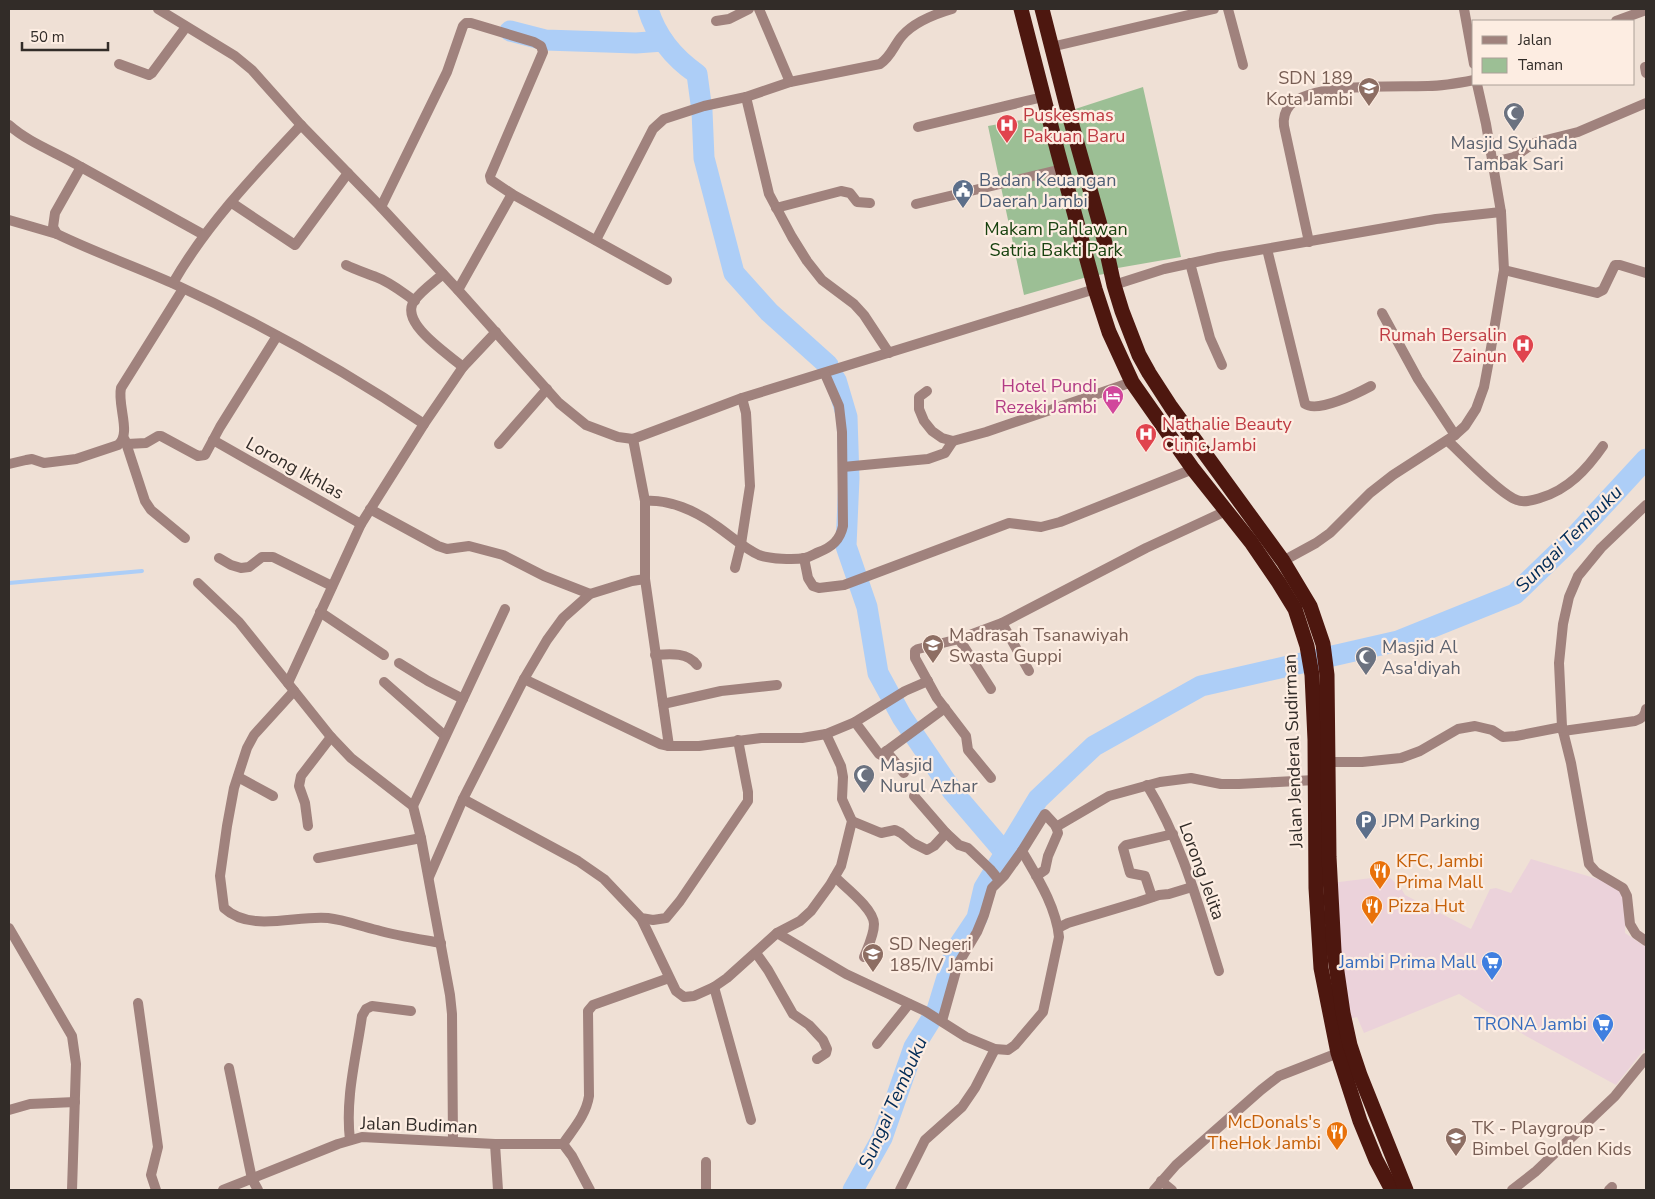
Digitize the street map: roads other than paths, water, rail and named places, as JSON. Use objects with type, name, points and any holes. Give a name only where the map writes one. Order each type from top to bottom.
[{"type":"highway","name":"Jalan Jenderal Sudirman","points":[[1021,9],[1062,169],[1095,289],[1109,332],[1132,382],[1193,469],[1250,542],[1295,609],[1320,675],[1329,762],[1329,857],[1334,952],[1344,1013],[1350,1045],[1375,1115],[1406,1190]]},
{"type":"highway","name":"Jalan Jenderal Sudirman","points":[[1042,9],[1104,238],[1114,285],[1131,334],[1149,373],[1171,407],[1283,561],[1310,606],[1323,644],[1315,780],[1319,953],[1338,1053],[1360,1121],[1376,1160],[1392,1190]]},
{"type":"highway","points":[[1058,153],[1079,147]]},
{"type":"highway","points":[[1250,542],[1263,533]]},
{"type":"highway","points":[[1360,1121],[1375,1115]]},
{"type":"street","points":[[158,9],[244,62],[301,125],[458,290],[559,403],[586,425],[603,433],[633,439],[742,398],[825,374],[1095,289]]},
{"type":"street","points":[[716,21],[729,20],[749,9]]},
{"type":"street","points":[[759,9],[790,82]]},
{"type":"street","points":[[596,240],[657,124],[664,119],[704,106],[746,97],[790,82],[880,64],[889,57],[906,32],[927,18],[952,9]]},
{"type":"street","points":[[1051,47],[1214,9]]},
{"type":"street","points":[[1228,9],[1243,65]]},
{"type":"street","points":[[1464,9],[1472,53]]},
{"type":"street","points":[[1618,20],[1633,11],[1646,10]]},
{"type":"street","points":[[381,207],[447,72],[463,26],[468,22],[534,42],[542,48],[542,54],[490,176],[491,180],[512,194],[668,280]]},
{"type":"street","points":[[119,64],[149,75],[186,27]]},
{"type":"street","points":[[1309,242],[1284,126],[1285,113],[1289,106],[1305,97],[1332,90],[1385,85],[1430,86],[1472,80]]},
{"type":"street","points":[[1283,561],[1330,533],[1370,493],[1393,475],[1451,438],[1465,426],[1476,410],[1484,387],[1504,270],[1501,212],[1477,85]]},
{"type":"street","points":[[746,97],[764,177],[776,208],[806,261],[822,280],[854,304],[889,353]]},
{"type":"street","points":[[918,127],[1043,97]]},
{"type":"street","points":[[1492,162],[1514,157],[1534,143],[1578,132],[1646,103]]},
{"type":"street","points":[[9,125],[20,134],[62,155],[204,235]]},
{"type":"street","points":[[173,284],[187,259],[204,235],[301,125]]},
{"type":"street","points":[[56,234],[53,227],[55,213],[81,167]]},
{"type":"street","points":[[916,204],[1062,169]]},
{"type":"street","points":[[232,203],[295,245],[348,173]]},
{"type":"street","points":[[776,208],[841,191],[848,191],[857,202],[870,202]]},
{"type":"street","points":[[458,290],[512,194]]},
{"type":"street","points":[[1114,285],[1164,269],[1267,249],[1436,220],[1501,212]]},
{"type":"street","points":[[9,220],[56,234],[173,284],[277,336],[385,398],[424,424]]},
{"type":"street","points":[[1267,249],[1305,404],[1312,406],[1341,400],[1371,386]]},
{"type":"street","points":[[346,264],[359,272],[390,283],[414,300]]},
{"type":"street","points":[[1190,264],[1210,338],[1222,365]]},
{"type":"street","points":[[1504,270],[1597,293],[1603,290],[1615,265],[1646,273]]},
{"type":"street","points":[[443,274],[414,300],[410,314],[420,330],[463,367]]},
{"type":"street","points":[[183,289],[121,388],[120,400],[126,440],[145,501],[151,510],[185,538]]},
{"type":"street","points":[[1382,313],[1451,438],[1496,485],[1514,499],[1519,501],[1543,497],[1567,486],[1593,460],[1603,446]]},
{"type":"street","points":[[441,943],[326,918],[256,921],[235,916],[224,908],[220,876],[227,826],[238,777],[247,748],[291,687],[320,612],[361,524],[424,424],[463,367],[496,332]]},
{"type":"street","points":[[9,464],[26,460],[48,463],[76,459],[118,445],[126,440],[146,443],[158,436],[162,436],[202,456],[205,455],[220,427],[277,336]]},
{"type":"street","points":[[644,501],[657,500],[696,514],[714,523],[741,544],[760,555],[774,558],[804,558],[830,548],[842,532],[844,467],[839,406],[825,374]]},
{"type":"street","points":[[927,391],[919,397],[919,409],[924,422],[942,438],[953,441],[986,432],[1132,382]]},
{"type":"street","points":[[499,444],[547,390]]},
{"type":"street","points":[[735,568],[741,544],[750,486],[746,413],[742,398]]},
{"type":"street","points":[[633,439],[644,501],[645,579],[669,746]]},
{"type":"street","name":"Lorong Ikhlas","points":[[213,440],[361,524]]},
{"type":"street","points":[[844,467],[928,459],[945,453],[953,441]]},
{"type":"street","points":[[804,558],[808,578],[813,586],[819,588],[844,584],[1009,523],[1041,527],[1060,522],[1193,469]]},
{"type":"street","points":[[1646,505],[1601,548],[1578,576],[1569,597],[1563,624],[1560,663],[1562,729],[1589,864],[1596,872],[1623,888],[1627,896],[1630,924],[1636,934],[1646,941]]},
{"type":"street","points":[[370,509],[438,546],[447,549],[469,546],[502,555],[544,576],[590,594]]},
{"type":"street","points":[[991,778],[968,750],[966,736],[937,698],[915,658],[915,651],[959,639],[1002,623],[1138,552],[1226,511]]},
{"type":"street","points":[[219,558],[231,566],[241,568],[249,567],[262,557],[273,557],[332,586]]},
{"type":"street","points":[[429,877],[463,799],[524,679],[547,640],[563,618],[590,594],[645,579]]},
{"type":"street","points":[[198,583],[239,622],[330,737],[351,758],[413,806],[429,877],[452,1014],[452,1142]]},
{"type":"street","points":[[413,806],[505,609]]},
{"type":"street","points":[[320,612],[384,655]]},
{"type":"street","points":[[1002,623],[1029,670]]},
{"type":"street","points":[[959,639],[991,689]]},
{"type":"street","points":[[655,655],[670,654],[684,656],[692,659],[697,666]]},
{"type":"street","points":[[399,663],[463,699]]},
{"type":"street","points":[[524,679],[660,744],[669,746],[699,746],[738,740],[802,738],[826,734],[855,722],[893,698],[928,681]]},
{"type":"street","points":[[384,682],[445,736]]},
{"type":"street","points":[[663,704],[721,690],[777,685]]},
{"type":"street","points":[[855,722],[879,754],[882,755],[945,708]]},
{"type":"street","points":[[1329,762],[1362,762],[1400,758],[1420,751],[1458,729],[1475,726],[1492,730],[1503,737],[1516,736],[1634,721],[1641,719],[1646,709]]},
{"type":"street","points":[[463,799],[578,861],[604,879],[641,918],[668,978],[676,991],[684,997],[694,996],[714,987],[727,978],[777,933],[800,921],[811,911],[841,866],[850,836],[852,821],[842,799],[844,777],[841,766],[826,734]]},
{"type":"street","points":[[308,826],[305,803],[299,786],[301,776],[330,737]]},
{"type":"street","points":[[641,918],[654,920],[666,918],[744,809],[748,801],[748,792],[738,740]]},
{"type":"street","points":[[886,751],[904,773]]},
{"type":"street","points":[[238,777],[273,796]]},
{"type":"street","points":[[1056,827],[1109,796],[1160,782],[1191,778],[1221,784],[1315,780]]},
{"type":"street","name":"Lorong Jelita","points":[[1147,785],[1173,834],[1219,971]]},
{"type":"street","points":[[914,796],[946,833],[959,845],[968,848],[996,875]]},
{"type":"street","points":[[939,1020],[958,964],[981,923],[996,875],[1022,851],[1045,814],[1056,827],[1058,833],[1048,856],[1045,870],[1036,876]]},
{"type":"street","points":[[852,821],[881,833],[895,830],[927,850],[934,846],[946,833]]},
{"type":"street","points":[[1152,897],[1145,876],[1130,873],[1123,848],[1126,845],[1173,834]]},
{"type":"street","points":[[318,858],[421,838]]},
{"type":"street","points":[[777,933],[846,974],[925,1011],[966,1037],[994,1049],[1008,1050],[1044,1012],[1059,936],[1047,897],[1022,851]]},
{"type":"street","points":[[835,877],[865,906],[872,916],[874,923],[873,932],[864,957]]},
{"type":"street","points":[[1058,928],[1068,923],[1152,897],[1192,887]]},
{"type":"street","points":[[9,928],[72,1036],[76,1064],[72,1190]]},
{"type":"street","points":[[756,953],[793,1014],[809,1025],[823,1040],[827,1049],[826,1054],[817,1059]]},
{"type":"street","points":[[590,1190],[572,1156],[563,1144],[588,1105],[588,1011],[594,1005],[668,978]]},
{"type":"street","points":[[714,987],[752,1120]]},
{"type":"street","points":[[138,1003],[158,1147],[152,1175],[156,1190]]},
{"type":"street","points":[[877,1044],[909,1004]]},
{"type":"street","points":[[350,1140],[347,1120],[348,1097],[362,1016],[366,1009],[372,1006],[411,1012]]},
{"type":"street","points":[[900,1190],[925,1140],[962,1106],[975,1088],[994,1049]]},
{"type":"street","points":[[1154,1190],[1176,1165],[1228,1118],[1279,1076],[1338,1053]]},
{"type":"street","points":[[1512,1190],[1535,1172],[1615,1096],[1646,1058]]},
{"type":"street","points":[[229,1068],[252,1179],[258,1190]]},
{"type":"street","points":[[9,1110],[30,1104],[75,1102]]},
{"type":"street","name":"Jalan Budiman","points":[[223,1190],[350,1140],[375,1137],[495,1144],[563,1144]]},
{"type":"street","points":[[495,1144],[498,1190]]},
{"type":"street","points":[[706,1162],[706,1190]]},
{"type":"street","points":[[1161,1181],[1172,1190]]},
{"type":"waterway","points":[[648,9],[651,19],[673,54],[697,74],[702,111],[704,158],[734,273],[769,312],[828,365]]},
{"type":"waterway","points":[[510,31],[545,40],[636,43],[663,41]]},
{"type":"waterway","points":[[836,380],[847,417],[849,478],[846,546],[867,607],[878,673],[902,717],[953,792],[1006,854]]},
{"type":"waterway","name":"Sungai Tembuku","points":[[853,1190],[882,1138],[914,1047],[937,1010],[955,951],[977,918],[984,888],[1038,799],[1094,746],[1201,686],[1398,641],[1515,594],[1576,535],[1646,459]]},
{"type":"waterway","points":[[9,583],[142,571]]},
{"type":"place","name":"SDN 189 Kota Jambi","points":[[1369,107]]},
{"type":"place","name":"Masjid Syuhada Tambak Sari","points":[[1514,132]]},
{"type":"place","name":"Puskesmas Pakuan Baru","points":[[1007,144]]},
{"type":"place","name":"Badan Keuangan Daerah Jambi","points":[[963,209]]},
{"type":"place","name":"Rumah Bersalin Zainun","points":[[1523,364]]},
{"type":"place","name":"Hotel Pundi Rezeki Jambi","points":[[1113,415]]},
{"type":"place","name":"Nathalie Beauty Clinic Jambi","points":[[1146,453]]},
{"type":"place","name":"Madrasah Tsanawiyah Swasta Guppi","points":[[933,664]]},
{"type":"place","name":"Masjid Al Asa'diyah","points":[[1366,676]]},
{"type":"place","name":"Masjid Nurul Azhar","points":[[864,794]]},
{"type":"place","name":"JPM Parking","points":[[1366,840]]},
{"type":"place","name":"KFC, Jambi Prima Mall","points":[[1380,890]]},
{"type":"place","name":"Pizza Hut","points":[[1372,925]]},
{"type":"place","name":"SD Negeri 185/IV Jambi","points":[[873,973]]},
{"type":"place","name":"Jambi Prima Mall","points":[[1492,981]]},
{"type":"place","name":"TRONA Jambi","points":[[1603,1043]]},
{"type":"place","name":"McDonals's TheHok Jambi","points":[[1337,1151]]},
{"type":"place","name":"TK - Playgroup - Bimbel Golden Kids","points":[[1456,1157]]},
{"type":"park label","name":"Makam Pahlawan Satria Bakti Park","points":[[1056,239]]}]
